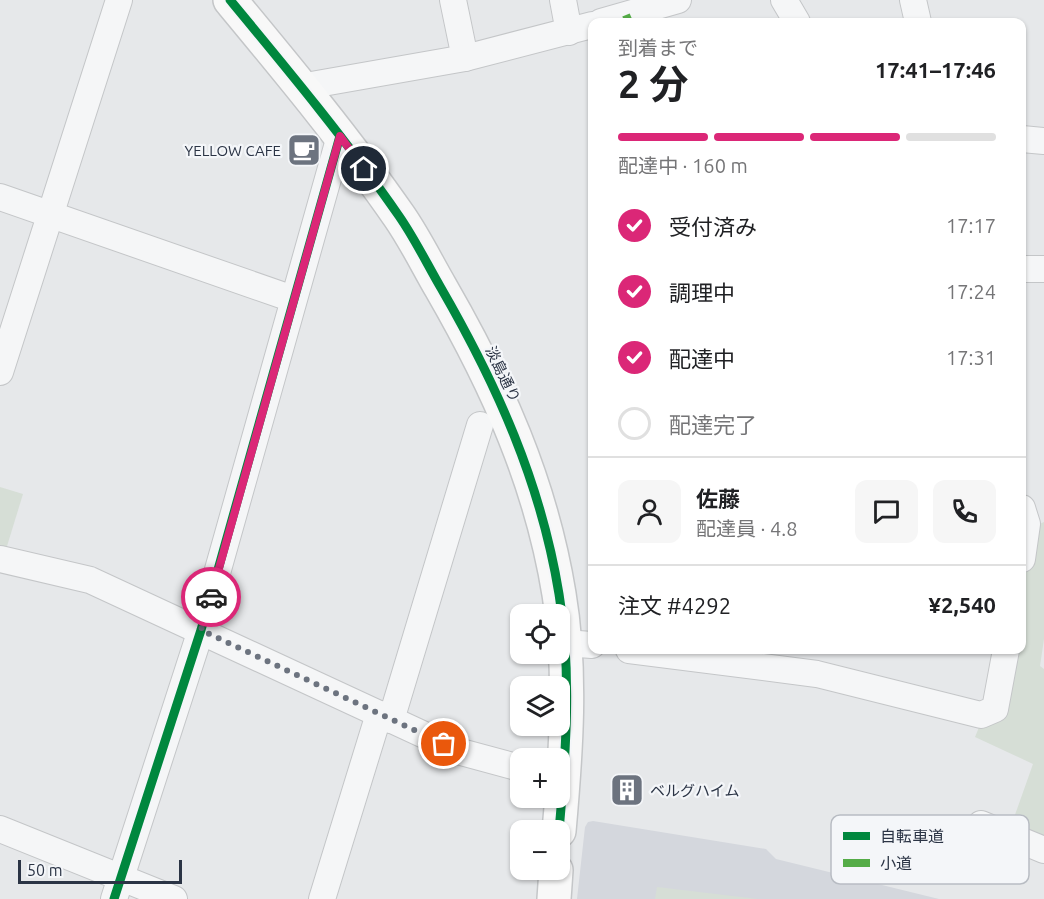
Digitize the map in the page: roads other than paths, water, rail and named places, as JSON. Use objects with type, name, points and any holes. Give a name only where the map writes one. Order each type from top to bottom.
[{"type":"main road","name":"淡島通り","points":[[230,0],[340,136],[400,217],[495,386],[539,504],[578,644],[565,748]]},
{"type":"main road","points":[[554,899],[555,880]]},
{"type":"street","points":[[0,372],[52,217],[119,0]]},
{"type":"street","points":[[453,0],[465,58]]},
{"type":"street","points":[[300,87],[465,58],[581,29],[563,0]]},
{"type":"street","points":[[630,18],[678,0]]},
{"type":"street","points":[[784,0],[795,18]]},
{"type":"street","points":[[913,0],[917,18]]},
{"type":"street","points":[[117,888],[201,630],[340,136]]},
{"type":"street","points":[[1026,139],[1044,141]]},
{"type":"street","points":[[0,197],[293,299]]},
{"type":"street","points":[[1026,269],[1044,269]]},
{"type":"street","points":[[322,899],[385,717],[480,425]]},
{"type":"street","points":[[1026,519],[1028,524],[1026,536]]},
{"type":"street","points":[[0,559],[90,580],[461,752],[510,765]]},
{"type":"street","points":[[660,654],[817,674],[981,715],[995,709],[1005,654]]},
{"type":"street","points":[[0,829],[117,888],[174,899]]},
{"type":"street","points":[[1029,844],[1044,850]]},
{"type":"place","name":"YELLOW CAFE","points":[[304,150]]},
{"type":"place","name":"ベルグハイム","points":[[627,790]]}]
